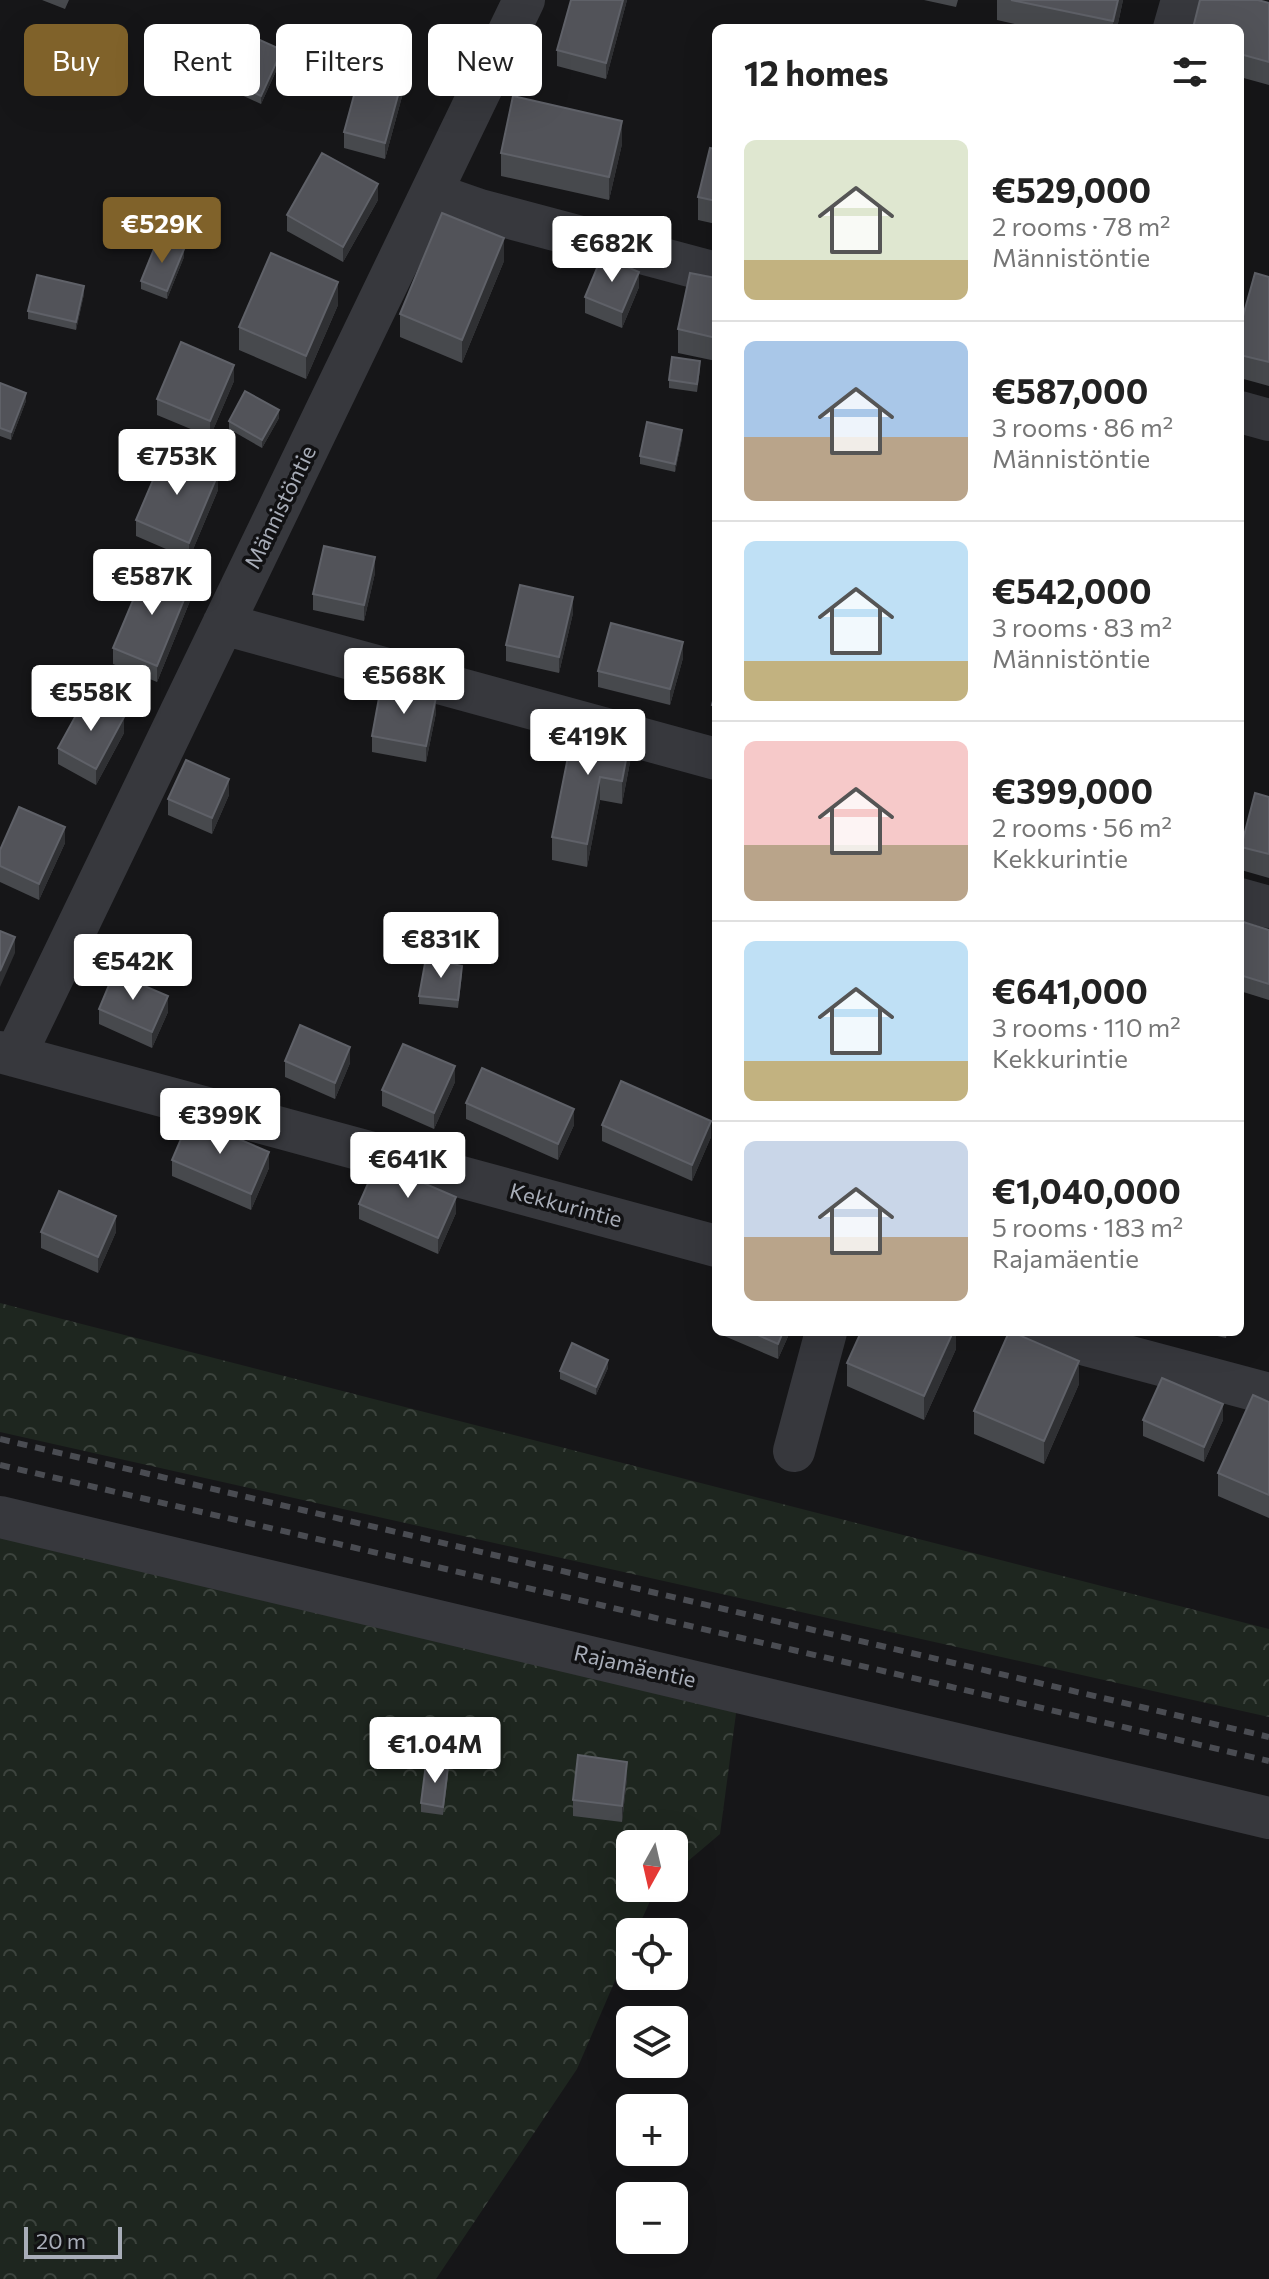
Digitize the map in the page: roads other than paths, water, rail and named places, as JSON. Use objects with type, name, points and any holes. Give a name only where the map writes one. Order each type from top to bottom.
[{"type":"street","name":"Männistöntie","points":[[7,1054],[223,624],[524,0]]},
{"type":"street","points":[[1175,24],[1182,0]]},
{"type":"street","points":[[431,193],[480,210],[712,272]]},
{"type":"street","points":[[1244,413],[1269,420]]},
{"type":"street","points":[[223,624],[712,758]]},
{"type":"street","points":[[1244,900],[1269,907]]},
{"type":"street","name":"Kekkurintie","points":[[7,1054],[712,1245]]},
{"type":"street","points":[[794,1451],[825,1336]]},
{"type":"street","points":[[1052,1336],[1269,1394]]},
{"type":"street","name":"Rajamäentie","points":[[0,1517],[1269,1818]]},
{"type":"railway","points":[[0,1439],[1269,1737]]},
{"type":"railway","points":[[0,1465],[1269,1761]]}]
